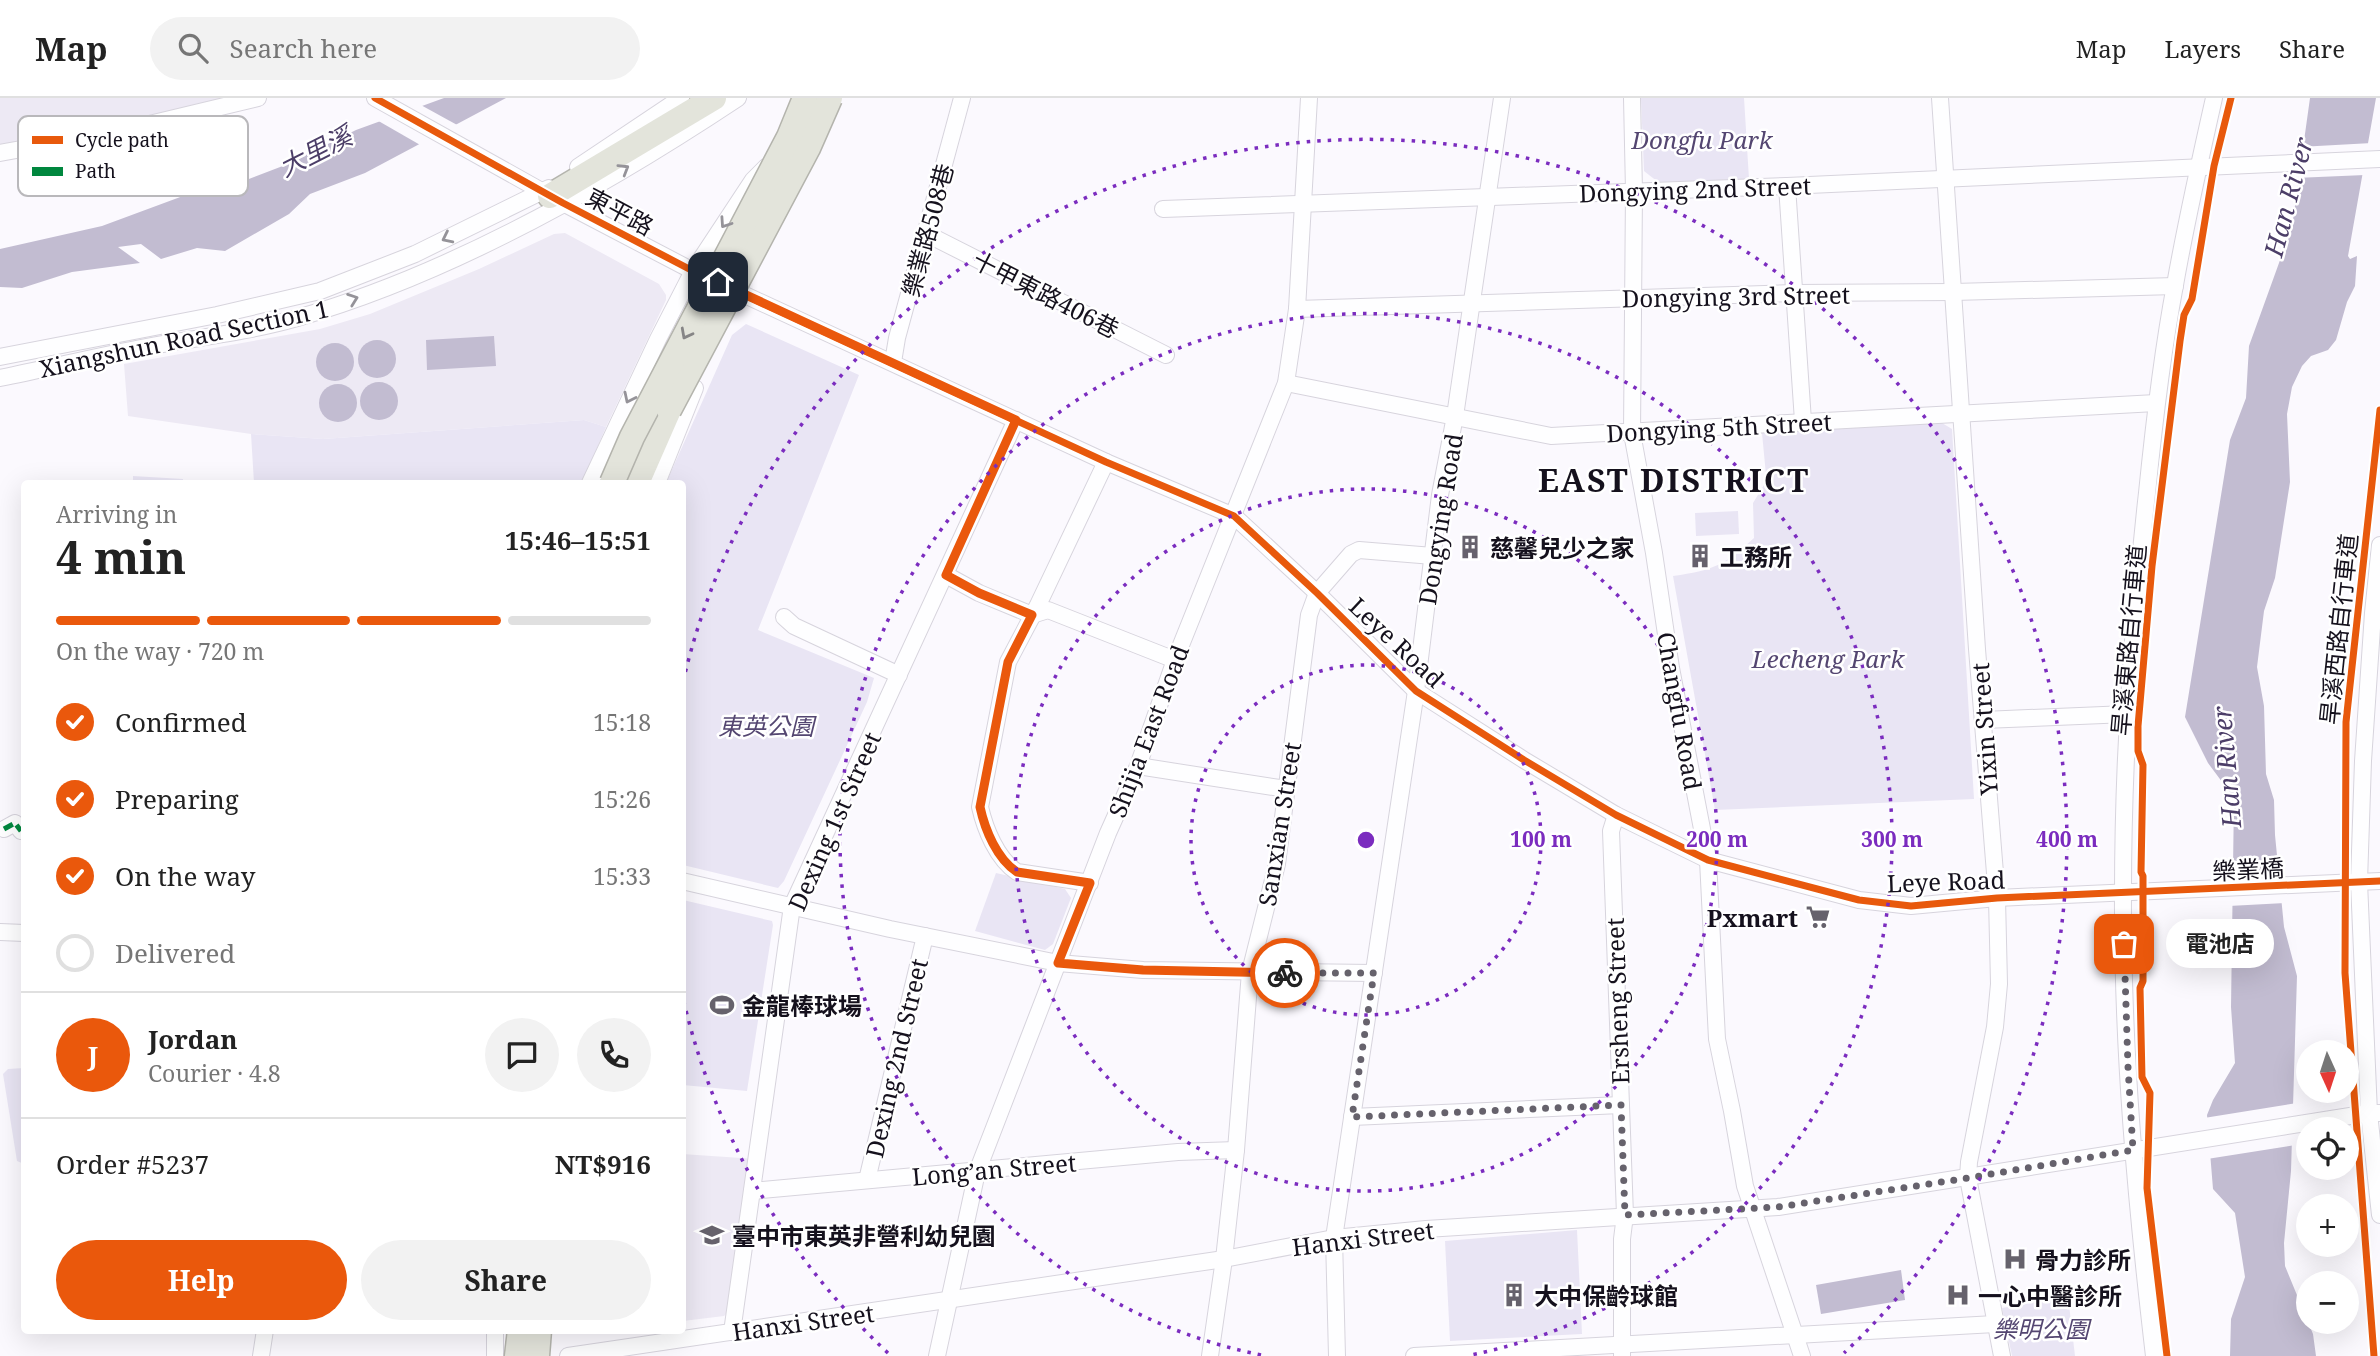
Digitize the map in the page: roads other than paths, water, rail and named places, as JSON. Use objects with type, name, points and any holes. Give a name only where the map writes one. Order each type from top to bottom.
[{"type":"highway","points":[[546,194],[714,98]]},
{"type":"highway","points":[[613,480],[632,437],[789,136],[806,98]]},
{"type":"highway","points":[[638,480],[669,410],[832,98]]},
{"type":"highway","points":[[517,1356],[520,1334]]},
{"type":"highway","points":[[537,1356],[539,1334]]},
{"type":"street","points":[[188,116],[258,98]]},
{"type":"street","name":"東平路","points":[[375,98],[546,194],[693,271]]},
{"type":"street","name":"Xiangshun Road Section 1","points":[[0,377],[295,318],[351,300],[427,270],[546,194],[604,148],[681,98]]},
{"type":"street","name":"Xiangshun Road Section 1","points":[[0,357],[217,315],[320,291],[415,254],[546,194],[618,173],[738,98]]},
{"type":"street","points":[[591,480],[693,271],[753,180],[832,98]]},
{"type":"street","points":[[648,480],[660,452],[789,208],[839,98]]},
{"type":"street","name":"樂業路508巷","points":[[894,362],[897,338],[962,98]]},
{"type":"street","name":"Shijia East Road","points":[[937,1356],[977,1172],[1108,833],[1138,766],[1175,660],[1286,383],[1297,309],[1309,98]]},
{"type":"street","name":"Dongying Road","points":[[1338,1356],[1334,1238],[1416,691],[1440,495],[1455,416],[1502,98]]},
{"type":"street","name":"Changfu Road","points":[[1632,98],[1632,433],[1671,668],[1709,860],[1717,1039],[1745,1186],[1802,1356]]},
{"type":"street","name":"Yixin Street","points":[[1940,98],[1997,898],[1998,998],[1968,1178],[2002,1356]]},
{"type":"street","points":[[2154,1356],[2140,1240],[2128,1067],[2123,894],[2127,714],[2140,551],[2157,403],[2175,286],[2214,98]]},
{"type":"street","points":[[0,153],[18,150]]},
{"type":"street","name":"Dongying 2nd Street","points":[[1163,209],[1787,186],[2380,159]]},
{"type":"street","points":[[1787,186],[1803,421]]},
{"type":"street","name":"十甲東路406巷","points":[[925,233],[1167,355]]},
{"type":"street","name":"Leye Road","points":[[693,271],[1106,462],[1234,516],[1416,691],[1616,815],[1709,860],[1880,904],[1911,906],[1997,898],[2158,892]]},
{"type":"street","name":"Dongying 3rd Street","points":[[1297,309],[1796,293],[2175,286]]},
{"type":"street","name":"Dongying 5th Street","points":[[1286,383],[1551,436],[2157,403]]},
{"type":"street","points":[[658,480],[695,388]]},
{"type":"street","name":"Dexing 1st Street","points":[[732,1332],[792,906],[1016,420]]},
{"type":"street","points":[[1090,883],[1017,872],[1011,868],[998,852],[980,807],[1008,662],[1106,462]]},
{"type":"street","points":[[2380,545],[2363,761],[2359,882],[2380,1215]]},
{"type":"street","name":"Sanxian Street","points":[[1210,1356],[1236,1150],[1250,972],[1277,864],[1309,615],[1317,593],[1351,554],[1359,550],[1433,556]]},
{"type":"street","points":[[946,575],[979,593],[1032,615],[1048,610],[1175,660]]},
{"type":"street","points":[[784,617],[794,626],[899,675]]},
{"type":"street","points":[[1983,720],[2127,714]]},
{"type":"street","points":[[1138,766],[1286,789]]},
{"type":"street","name":"Ersheng Street","points":[[1616,815],[1611,831],[1625,1215],[1622,1239],[1622,1350]]},
{"type":"street","points":[[4,829],[15,823],[21,831]]},
{"type":"street","points":[[2359,882],[2380,881]]},
{"type":"street","points":[[686,882],[1058,963],[1143,970],[1374,973]]},
{"type":"street","name":"樂業橋","points":[[2158,892],[2359,882]]},
{"type":"street","points":[[0,932],[21,933]]},
{"type":"street","name":"Dexing 2nd Street","points":[[867,1180],[925,936]]},
{"type":"street","points":[[1352,1117],[1621,1105]]},
{"type":"street","name":"Hanxi Street","points":[[568,1356],[1224,1259],[1334,1238],[1625,1215],[1778,1207],[2375,1113]]},
{"type":"street","name":"Long’an Street","points":[[752,1191],[1178,1152],[1236,1150]]},
{"type":"street","points":[[1414,1356],[1622,1350],[1795,1335],[1995,1324]]},
{"type":"street","points":[[261,1356],[264,1334]]},
{"type":"street","points":[[495,1334],[495,1356]]},
{"type":"street","points":[[547,1356],[550,1334]]},
{"type":"water","name":"大里溪","points":[[444,98],[506,98],[365,173],[310,194],[289,214],[225,251],[197,248],[161,259],[141,244],[118,247],[140,263],[72,272],[22,288],[0,287],[0,249],[102,226],[183,196],[248,196],[248,179],[288,164],[356,130]]},
{"type":"water","name":"Han River","points":[[2310,98],[2376,98],[2348,256],[2350,259],[2357,256],[2355,286],[2347,302],[2336,340],[2328,350],[2311,356],[2302,366],[2292,387],[2287,414],[2290,482],[2275,578],[2264,611],[2257,667],[2264,706],[2266,774],[2274,800],[2284,927],[2297,976],[2285,1266],[2296,1293],[2296,1334],[2313,1334],[2316,1356],[2230,1356],[2231,1319],[2245,1277],[2235,1213],[2213,1189],[2207,1115],[2235,1063],[2231,1007],[2234,798],[2208,763],[2185,717],[2230,440],[2246,398],[2249,346],[2292,227]]},
{"type":"water","points":[[494,336],[496,366],[427,370],[426,340]]},
{"type":"water","points":[[377,340],[390,346],[396,359],[390,372],[377,378],[364,372],[358,359],[364,346]]},
{"type":"water","points":[[335,343],[348,349],[354,362],[348,375],[335,381],[322,375],[316,362],[322,349]]},
{"type":"water","points":[[379,382],[392,388],[398,401],[392,414],[379,420],[366,414],[360,401],[366,388]]},
{"type":"water","points":[[338,384],[351,390],[357,403],[351,416],[338,422],[325,416],[319,403],[325,390]]},
{"type":"water","points":[[1901,1270],[1905,1300],[1821,1314],[1816,1285]]},
{"type":"place","name":"慈馨兒少之家","points":[[1470,547]]},
{"type":"place","name":"工務所","points":[[1700,556]]},
{"type":"place","name":"Pxmart","points":[[1818,917]]},
{"type":"place","name":"電池店","points":[[2124,944]]},
{"type":"place","name":"金龍棒球場","points":[[722,1005]]},
{"type":"place","name":"臺中市東英非營利幼兒園","points":[[712,1235]]},
{"type":"place","name":"骨力診所","points":[[2015,1259]]},
{"type":"place","name":"大中保齡球館","points":[[1514,1295]]},
{"type":"place","name":"一心中醫診所","points":[[1958,1295]]},
{"type":"district","name":"EAST DISTRICT","points":[[1674,479]]},
{"type":"park label","name":"Dongfu Park","points":[[1702,139]]},
{"type":"park label","name":"Lecheng Park","points":[[1828,658]]},
{"type":"park label","name":"東英公園","points":[[766,725]]},
{"type":"park label","name":"樂明公園","points":[[2041,1328]]}]
